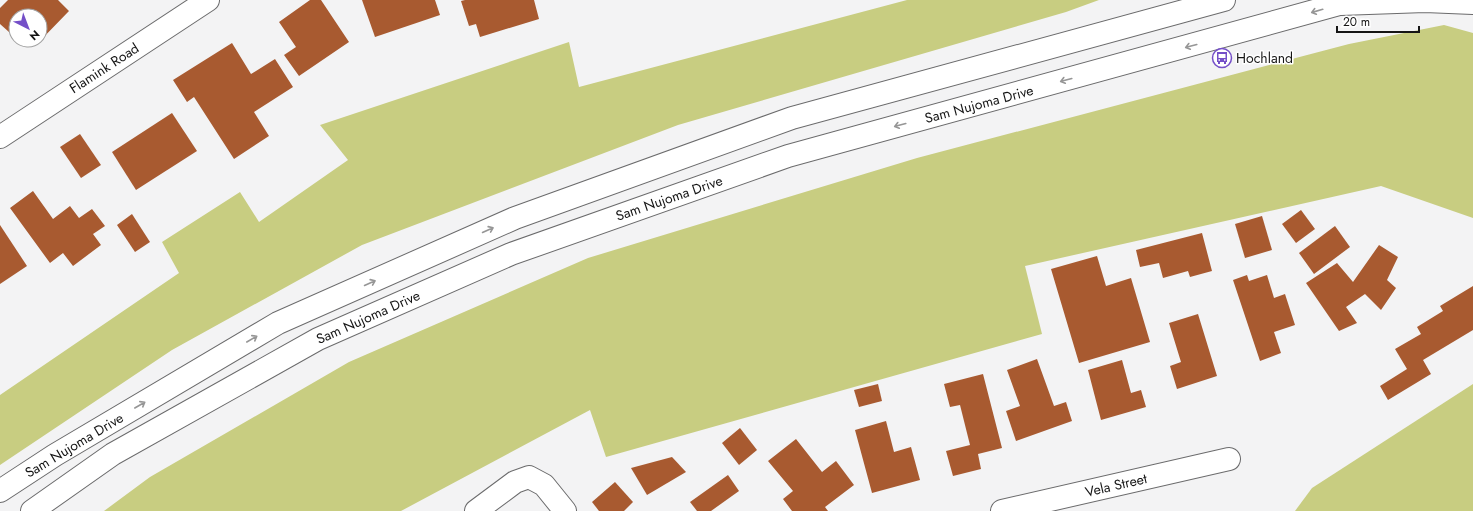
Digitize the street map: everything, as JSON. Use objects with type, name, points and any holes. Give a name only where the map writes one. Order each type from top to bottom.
[{"type":"main road","name":"Flamink Road","points":[[0,137],[208,0]]},
{"type":"main road","points":[[1121,27],[1170,0]]},
{"type":"main road","name":"Sam Nujoma Drive","points":[[0,491],[55,455],[278,324],[515,218],[792,118],[1224,0]]},
{"type":"main road","name":"Sam Nujoma Drive","points":[[32,511],[113,454],[318,339],[511,254],[788,156],[1347,2],[1425,0],[1473,3]]},
{"type":"main road","name":"Vela Street","points":[[1002,511],[1229,459]]},
{"type":"main road","points":[[476,511],[515,482],[529,477],[544,485],[565,511]]},
{"type":"green space","points":[[907,0],[1099,0],[1066,12],[678,125],[362,245],[172,350],[0,465],[0,395],[179,273],[162,242],[240,192],[259,222],[348,160],[320,125],[569,42],[579,87]]},
{"type":"green space","points":[[1444,25],[1473,33],[1473,218],[1381,186],[1025,266],[1042,334],[606,457],[590,410],[401,511],[104,511],[150,477],[349,362],[588,258],[917,158],[1349,44]]},
{"type":"green space","points":[[1473,384],[1473,511],[1295,511],[1312,488]]},
{"type":"building","points":[[8,0],[58,0],[69,11],[48,33],[48,8],[8,8],[8,31],[0,24],[0,8]]},
{"type":"building","points":[[310,0],[321,0],[349,42],[299,76],[284,55],[296,47],[279,22]]},
{"type":"building","points":[[362,0],[435,0],[440,15],[375,37]]},
{"type":"building","points":[[534,0],[539,19],[480,37],[476,24],[469,26],[461,1]]},
{"type":"building","points":[[232,43],[251,74],[275,59],[293,87],[254,112],[269,136],[234,159],[194,97],[187,102],[173,80]]},
{"type":"building","points":[[172,113],[197,151],[136,190],[112,152]]},
{"type":"building","points":[[80,134],[101,165],[81,178],[60,147]]},
{"type":"building","points":[[33,191],[53,219],[70,206],[79,218],[92,209],[105,226],[93,234],[101,245],[73,266],[63,253],[50,263],[10,208]]},
{"type":"building","points":[[1301,210],[1315,229],[1296,243],[1282,224]]},
{"type":"building","points":[[132,214],[150,242],[135,252],[117,225]]},
{"type":"building","points":[[1262,216],[1272,250],[1245,258],[1235,224]]},
{"type":"building","points":[[0,225],[27,266],[0,284]]},
{"type":"building","points":[[1335,226],[1350,247],[1314,274],[1299,253]]},
{"type":"building","points":[[1202,233],[1212,271],[1190,277],[1188,271],[1163,278],[1159,263],[1140,267],[1136,250]]},
{"type":"building","points":[[1379,245],[1398,257],[1387,280],[1396,288],[1381,310],[1365,294],[1346,307],[1357,323],[1339,331],[1306,283],[1337,263],[1353,282]]},
{"type":"building","points":[[1097,256],[1106,286],[1131,278],[1150,342],[1079,363],[1051,269]]},
{"type":"building","points":[[1247,275],[1249,281],[1267,275],[1274,298],[1285,294],[1295,325],[1274,332],[1281,353],[1260,361],[1233,280]]},
{"type":"building","points":[[1473,286],[1473,330],[1423,360],[1431,374],[1388,400],[1380,386],[1407,369],[1395,349],[1421,334],[1417,327],[1443,311],[1440,306]]},
{"type":"building","points":[[1198,314],[1217,376],[1177,389],[1170,366],[1181,362],[1169,323]]},
{"type":"building","points":[[1037,359],[1054,406],[1066,402],[1072,421],[1016,441],[1006,411],[1020,406],[1007,370]]},
{"type":"building","points":[[1122,360],[1131,393],[1141,390],[1146,407],[1101,420],[1088,370]]},
{"type":"building","points":[[983,374],[1002,448],[978,454],[981,469],[953,476],[946,451],[970,445],[960,405],[950,407],[944,384]]},
{"type":"building","points":[[878,384],[882,401],[859,407],[854,390]]},
{"type":"building","points":[[886,421],[894,452],[911,447],[920,480],[872,493],[855,430]]},
{"type":"building","points":[[740,428],[757,450],[739,465],[722,443]]},
{"type":"building","points":[[796,439],[822,472],[836,461],[854,485],[825,507],[828,511],[792,511],[783,499],[793,491],[768,461]]},
{"type":"building","points":[[672,457],[686,472],[647,495],[631,468]]},
{"type":"building","points":[[728,475],[739,491],[711,511],[697,511],[690,502]]},
{"type":"building","points":[[615,482],[633,502],[624,511],[599,511],[592,502]]},
{"type":"place","name":"Hochland","points":[[1222,58]]}]
